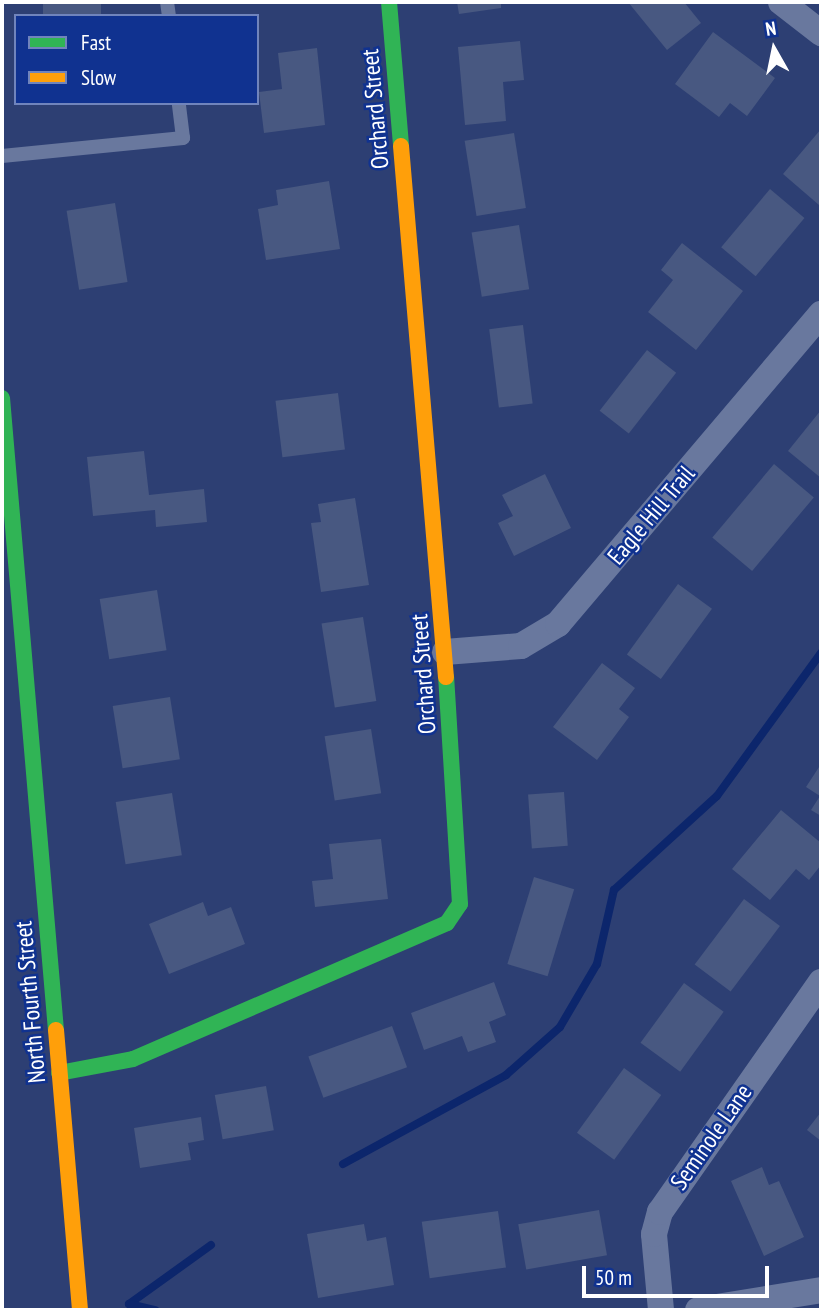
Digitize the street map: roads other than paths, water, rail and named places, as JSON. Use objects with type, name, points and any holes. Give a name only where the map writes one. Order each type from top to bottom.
[{"type":"street","name":"Orchard Street","points":[[59,1073],[133,1059],[425,936],[451,919],[462,892],[389,2]]},
{"type":"street","points":[[781,2],[821,33]]},
{"type":"street","name":"Eagle Hill Trail","points":[[444,652],[521,646],[558,624],[821,314]]},
{"type":"street","name":"North Fourth Street","points":[[2,398],[80,1310]]},
{"type":"street","name":"Seminole Lane","points":[[661,1310],[654,1234],[660,1212],[821,982]]},
{"type":"street","points":[[698,1310],[821,1290]]},
{"type":"lane","points":[[2,156],[183,138],[179,105]]},
{"type":"waterway","points":[[343,1164],[506,1075],[560,1027],[597,964],[614,890],[717,796],[821,653]]},
{"type":"waterway","points":[[129,1304],[211,1245]]},
{"type":"waterway","points":[[129,1304],[155,1310]]}]
